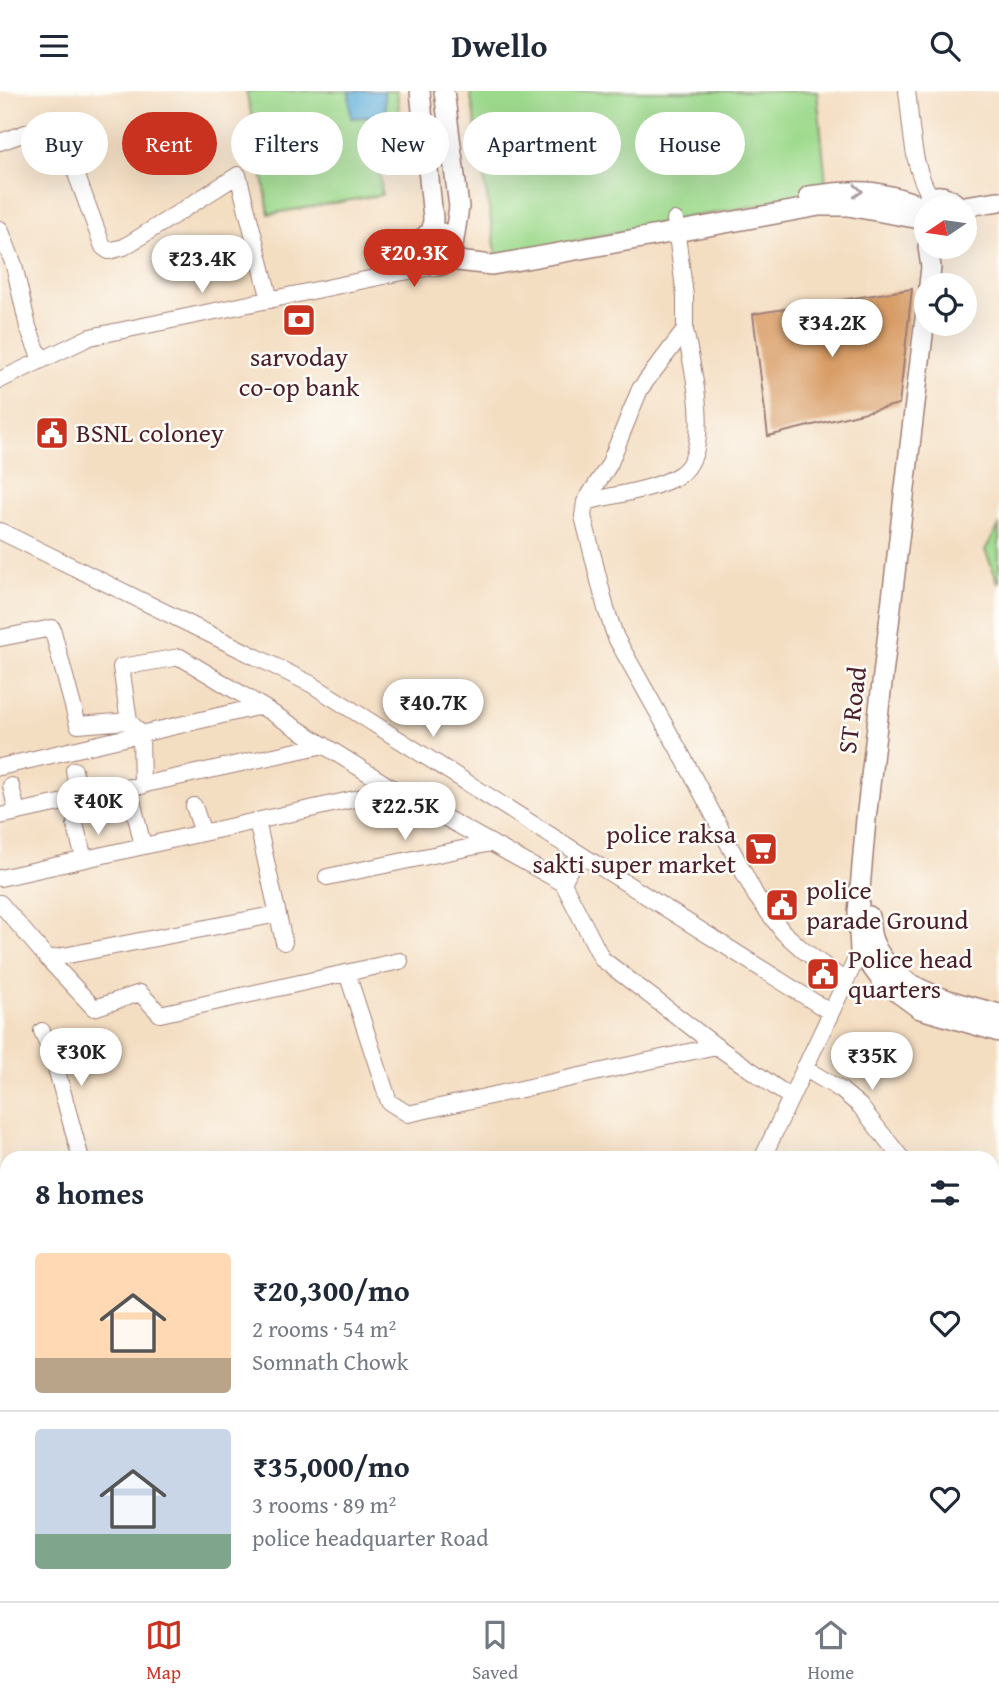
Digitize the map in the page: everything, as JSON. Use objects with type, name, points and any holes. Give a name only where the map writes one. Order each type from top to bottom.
[{"type":"main road","points":[[420,91],[433,218],[420,251],[429,264],[448,256],[500,253],[819,206],[848,206],[914,217]]},
{"type":"main road","points":[[444,91],[459,207],[448,256]]},
{"type":"main road","points":[[977,205],[999,201]]},
{"type":"main road","points":[[426,238],[445,235],[448,256]]},
{"type":"main road","name":"ST Road","points":[[923,336],[866,819],[858,913],[867,946],[882,981],[920,1009],[999,1032]]},
{"type":"main road","name":"ST Road","points":[[932,336],[868,909],[867,946],[887,965],[926,993],[999,1014]]},
{"type":"street","points":[[907,91],[916,162],[924,196]]},
{"type":"street","points":[[0,142],[57,122],[103,247],[108,251],[124,247],[238,175],[270,300]]},
{"type":"street","points":[[585,502],[660,484],[681,475],[694,452],[699,427],[696,389],[685,330],[685,296],[676,226]]},
{"type":"street","points":[[0,229],[14,265],[28,327],[41,360]]},
{"type":"street","points":[[384,276],[426,238]]},
{"type":"street","points":[[0,380],[90,337],[384,276],[448,256]]},
{"type":"street","points":[[685,330],[640,389],[609,465],[585,502],[583,516],[588,538],[616,638],[756,896],[783,932],[845,981]]},
{"type":"street","points":[[0,531],[311,684],[830,1012]]},
{"type":"street","points":[[0,639],[52,628],[78,725],[129,720]]},
{"type":"street","points":[[143,846],[136,786],[141,734],[129,720],[121,667],[180,657],[395,790],[563,883],[602,959],[716,1046],[790,1097]]},
{"type":"street","points":[[0,767],[261,706]]},
{"type":"street","points":[[0,816],[324,745]]},
{"type":"street","points":[[74,770],[79,799]]},
{"type":"street","points":[[12,786],[17,812]]},
{"type":"street","points":[[0,878],[395,790]]},
{"type":"street","points":[[194,806],[202,833]]},
{"type":"street","points":[[257,821],[284,942]]},
{"type":"street","points":[[75,824],[84,859]]},
{"type":"street","points":[[327,877],[491,843]]},
{"type":"street","points":[[563,883],[572,864]]},
{"type":"street","points":[[0,903],[94,1008],[140,993],[160,1014],[400,961]]},
{"type":"street","points":[[48,959],[278,914]]},
{"type":"street","points":[[766,1151],[845,981],[867,946]]},
{"type":"street","points":[[347,973],[389,1102],[408,1114],[716,1046]]},
{"type":"street","points":[[42,1031],[53,1057],[79,1151]]},
{"type":"street","points":[[804,1068],[841,1090],[860,1106],[896,1151]]},
{"type":"green space","points":[[246,91],[397,91],[399,112],[357,112],[357,175],[380,175],[382,195],[269,214],[263,175],[343,175],[343,112],[251,112]]},
{"type":"green space","points":[[470,91],[817,91],[826,183],[796,199],[675,220],[497,258],[484,175],[621,175],[621,112],[473,112]]},
{"type":"green space","points":[[999,526],[999,584],[985,550]]},
{"type":"water","points":[[349,91],[384,91],[386,112],[357,112],[357,118],[351,118]]},
{"type":"building","points":[[912,289],[899,404],[768,436],[753,314]]},
{"type":"place","name":"sarvoday co-op bank","points":[[299,320]]},
{"type":"place","name":"BSNL coloney","points":[[52,433]]},
{"type":"place","name":"police raksa sakti super market","points":[[761,849]]},
{"type":"place","name":"police parade Ground","points":[[782,905]]},
{"type":"place","name":"Police head quarters","points":[[823,974]]}]
